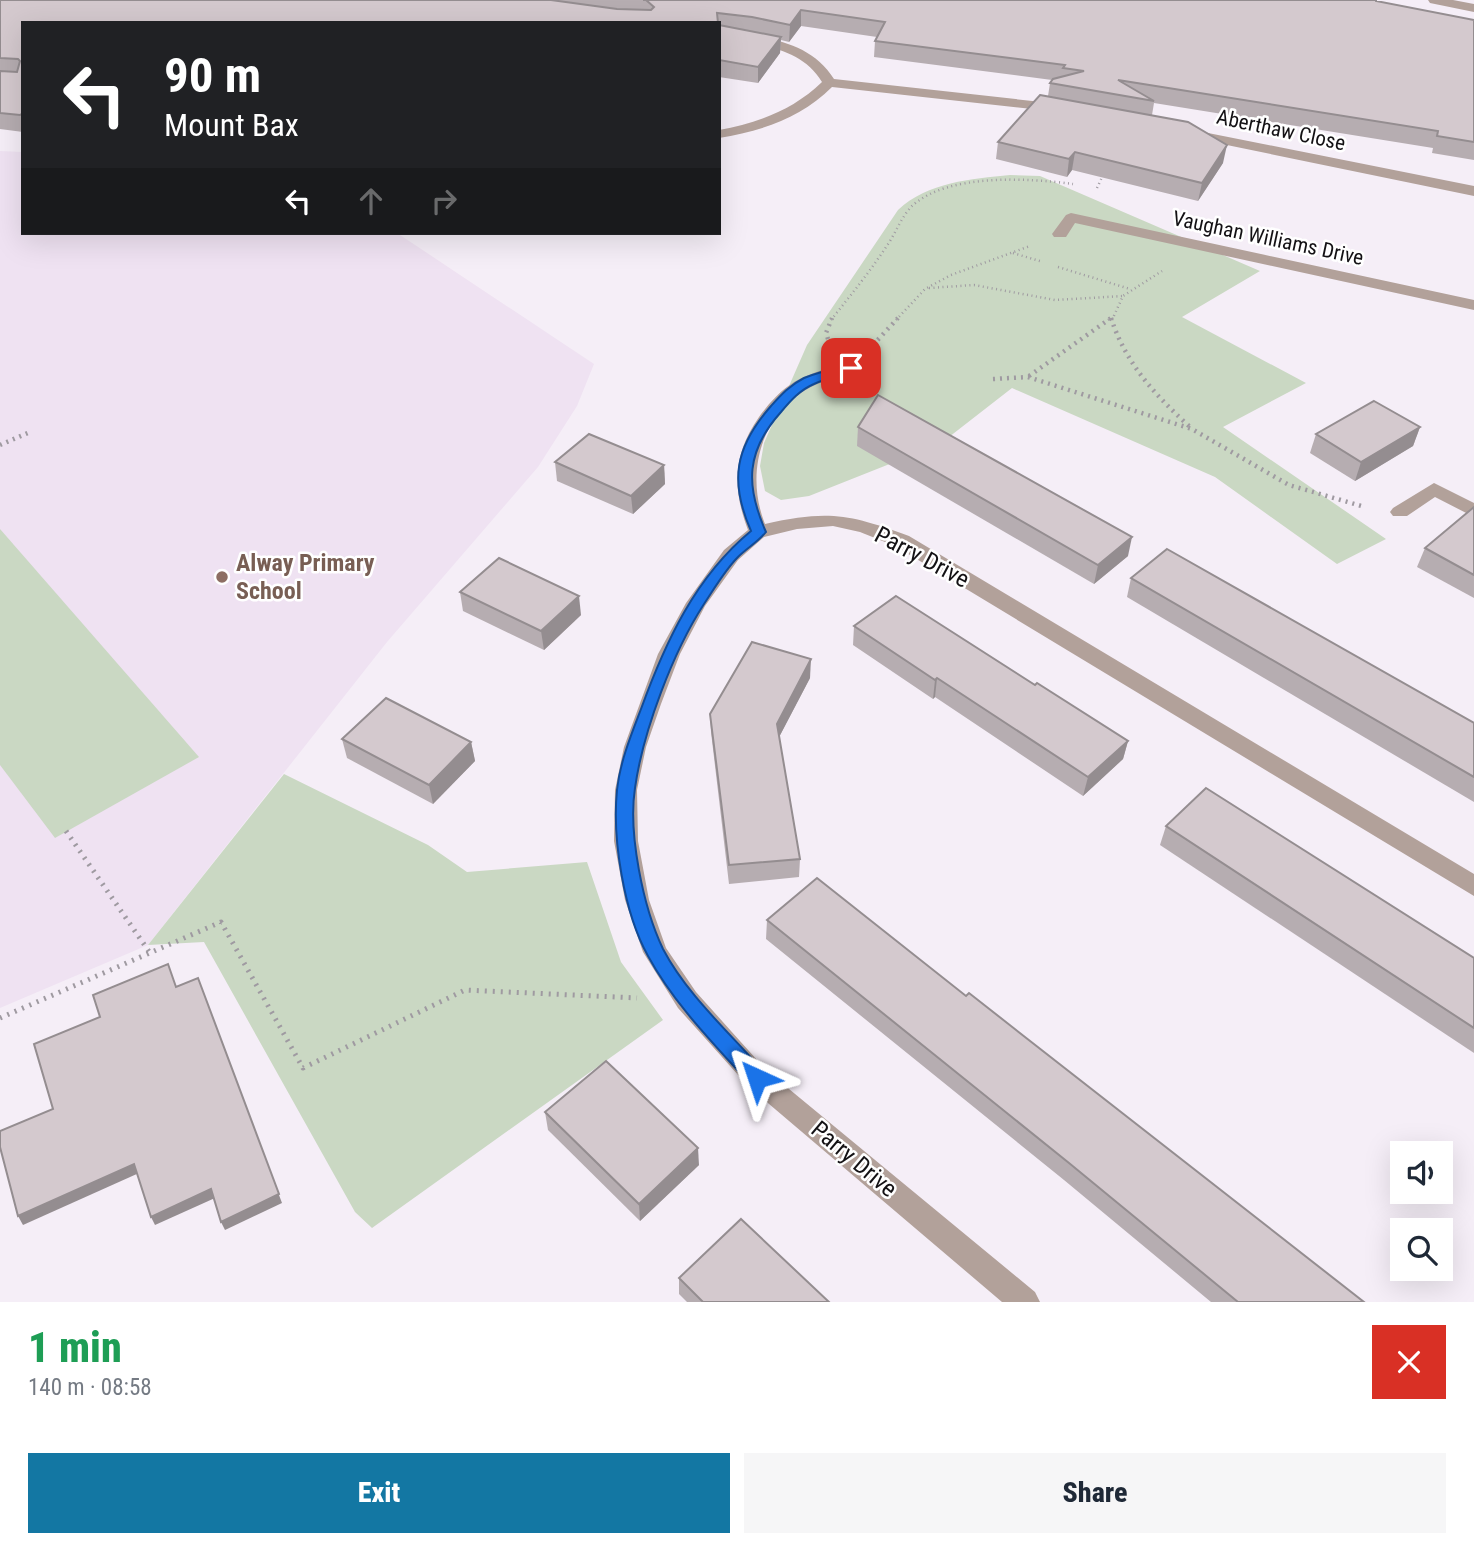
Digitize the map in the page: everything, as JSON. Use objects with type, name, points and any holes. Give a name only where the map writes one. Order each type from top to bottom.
[{"type":"street","points":[[1434,0],[1474,8]]},
{"type":"street","points":[[721,35],[778,45],[807,54],[822,66],[829,83]]},
{"type":"street","points":[[829,83],[1070,110]]},
{"type":"street","points":[[721,134],[740,131],[785,114],[815,98],[829,83]]},
{"type":"street","name":"Aberthaw Close","points":[[1171,129],[1474,191]]},
{"type":"street","name":"Vaughan Williams Drive","points":[[1060,234],[1071,218],[1474,305]]},
{"type":"street","points":[[758,532],[747,505],[744,478],[749,447],[759,428],[792,391],[809,381],[856,363]]},
{"type":"street","points":[[1400,512],[1434,489],[1474,510]]},
{"type":"street","name":"Parry Drive","points":[[1024,1302],[757,1078],[687,1000],[655,952],[637,901],[626,841],[626,790],[635,747],[669,654],[696,603],[731,555],[758,532],[797,523],[833,520],[865,527],[901,541],[1474,886]]},
{"type":"path","points":[[1097,188],[1108,166]]},
{"type":"path","points":[[1060,234],[951,275],[925,289],[856,363],[831,345],[825,333],[830,321],[916,203],[939,191],[990,181],[1038,180],[1074,184]]},
{"type":"path","points":[[1086,186],[1110,191]]},
{"type":"path","points":[[1013,253],[1131,289]]},
{"type":"path","points":[[1028,377],[1111,318],[1123,296],[1131,289],[1166,270]]},
{"type":"path","points":[[925,289],[974,285],[1055,300],[1123,296]]},
{"type":"path","points":[[1111,318],[1120,347],[1130,363],[1162,401],[1192,429]]},
{"type":"path","points":[[993,379],[1028,377],[1192,429],[1289,485],[1333,500],[1400,512]]},
{"type":"path","points":[[0,445],[30,432]]},
{"type":"path","points":[[66,831],[150,953]]},
{"type":"path","points":[[0,1018],[221,922],[303,1068],[465,990],[687,1000]]},
{"type":"shaded area","name":"Alway Primary School","points":[[0,151],[21,152],[21,235],[400,235],[594,364],[577,406],[538,467],[387,642],[148,945],[0,1008]]},
{"type":"green space","points":[[1010,175],[1040,176],[1260,271],[1182,317],[1306,383],[1223,427],[1386,539],[1337,564],[1215,477],[1012,388],[940,444],[809,496],[781,500],[765,491],[760,466],[764,443],[807,345],[898,210],[923,193],[936,188],[965,180]]},
{"type":"green space","points":[[0,529],[199,757],[55,838],[0,765]]},
{"type":"green space","points":[[284,774],[428,845],[467,872],[587,862],[621,962],[663,1020],[372,1228],[355,1212],[204,942],[148,945]]},
{"type":"building","points":[[0,0],[551,0],[617,9],[651,10],[654,7],[646,0],[1376,0],[1474,20],[1474,142],[1437,136],[1438,131],[1118,80],[1154,101],[1050,83],[1053,79],[1084,71],[1063,68],[1065,65],[875,41],[885,22],[801,10],[790,25],[717,13],[718,21],[21,21],[20,115],[0,113],[0,71],[17,72],[20,61],[0,58]]},
{"type":"building","points":[[721,25],[781,37],[758,67],[721,60]]},
{"type":"building","points":[[1040,95],[1188,122],[1227,145],[1202,183],[1075,152],[1069,159],[998,142]]},
{"type":"building","points":[[878,395],[1132,537],[1098,565],[858,427]]},
{"type":"building","points":[[1374,401],[1420,427],[1361,462],[1316,434]]},
{"type":"building","points":[[589,434],[664,465],[631,496],[555,462]]},
{"type":"building","points":[[1474,507],[1474,575],[1425,548]]},
{"type":"building","points":[[1167,549],[1474,723],[1474,777],[1131,578]]},
{"type":"building","points":[[499,558],[579,596],[541,631],[460,592]]},
{"type":"building","points":[[896,596],[1128,741],[1088,777],[854,626]]},
{"type":"building","points":[[752,642],[811,659],[777,724],[800,859],[729,865],[710,714]]},
{"type":"building","points":[[386,698],[471,742],[429,785],[342,739]]},
{"type":"building","points":[[1206,788],[1474,958],[1474,1028],[1166,826]]},
{"type":"building","points":[[817,878],[966,996],[969,993],[1364,1302],[1238,1302],[767,920]]},
{"type":"building","points":[[168,964],[176,987],[198,978],[279,1194],[221,1222],[211,1189],[151,1217],[134,1164],[18,1216],[0,1147],[0,1131],[53,1109],[34,1044],[100,1017],[93,995]]},
{"type":"building","points":[[606,1061],[698,1148],[639,1204],[545,1112]]},
{"type":"building","points":[[741,1219],[829,1302],[703,1302],[679,1278]]},
{"type":"place","name":"Alway Primary School","points":[[222,577]]},
{"type":"route","points":[[757,1078],[687,1000],[655,952],[637,901],[626,841],[626,790],[635,747],[669,654],[696,603],[731,555],[758,532],[747,505],[744,478],[749,447],[759,428],[792,391],[809,381],[851,368]]}]
